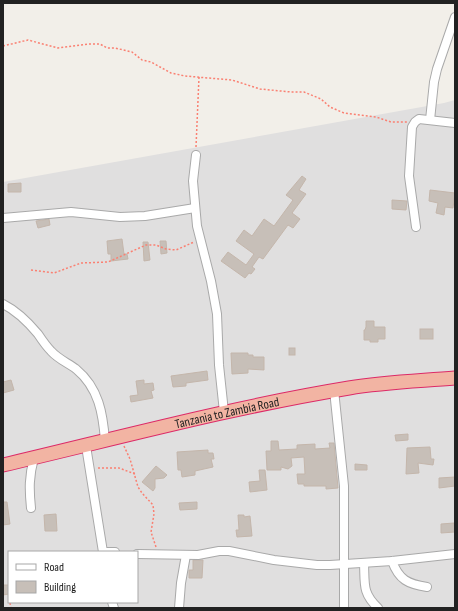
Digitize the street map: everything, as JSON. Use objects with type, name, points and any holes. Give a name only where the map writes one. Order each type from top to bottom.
[{"type":"highway","name":"Tanzania to Zambia Road","points":[[3,465],[105,442],[224,412],[334,390],[455,378]]},
{"type":"street","points":[[430,120],[434,82],[437,69],[455,17]]},
{"type":"street","points":[[416,227],[409,176],[412,127],[415,122],[419,120],[455,123]]},
{"type":"street","points":[[196,155],[193,181],[195,208],[199,239],[211,281],[217,314],[219,365],[224,412]]},
{"type":"street","points":[[3,218],[71,212],[120,217],[145,216],[195,208]]},
{"type":"street","points":[[3,304],[19,314],[51,351],[87,380],[94,390],[100,404],[104,419],[105,442]]},
{"type":"street","points":[[334,390],[344,486],[344,608]]},
{"type":"street","points":[[86,446],[103,551]]},
{"type":"street","points":[[31,508],[29,480],[30,469],[34,458]]},
{"type":"street","points":[[138,554],[198,555],[219,551],[229,551],[274,560],[317,565],[392,561],[455,554]]},
{"type":"street","points":[[179,608],[181,583],[186,555]]},
{"type":"street","points":[[392,561],[398,576],[417,586],[427,587]]},
{"type":"street","points":[[364,563],[365,586],[368,596],[378,608]]},
{"type":"path","points":[[3,46],[28,40],[58,48],[100,44],[107,48],[115,48],[132,52],[142,60],[151,62],[171,73],[232,80],[260,88],[304,92],[321,99],[330,107],[344,113],[376,117],[397,122],[415,122]]},
{"type":"path","points":[[196,155],[199,77]]},
{"type":"path","points":[[31,270],[50,274],[81,263],[108,262],[146,245],[156,245],[176,250],[199,239]]},
{"type":"path","points":[[119,438],[135,474],[138,487],[153,504],[154,514],[151,532],[158,555]]},
{"type":"path","points":[[89,468],[119,468],[135,474]]},
{"type":"path","points":[[10,604],[11,608]]},
{"type":"shaded area","points":[[455,100],[455,608],[3,608],[3,182]]},
{"type":"building","points":[[302,176],[306,179],[299,190],[306,194],[292,213],[300,219],[293,228],[288,225],[263,259],[259,257],[252,267],[255,269],[251,274],[249,273],[245,278],[221,261],[228,252],[246,265],[254,254],[236,241],[244,230],[252,236],[264,219],[274,226],[293,200],[286,195]]},
{"type":"building","points":[[21,183],[21,192],[8,192],[8,184]]},
{"type":"building","points":[[430,190],[455,193],[453,208],[445,207],[444,215],[436,213],[438,203],[429,201]]},
{"type":"building","points":[[392,200],[407,201],[406,210],[392,209]]},
{"type":"building","points":[[49,219],[50,225],[38,228],[36,221]]},
{"type":"building","points":[[122,239],[124,254],[127,254],[128,259],[111,261],[111,254],[108,254],[107,241]]},
{"type":"building","points":[[160,241],[166,241],[167,253],[161,254]]},
{"type":"building","points":[[143,242],[148,242],[150,260],[144,261]]},
{"type":"building","points":[[366,321],[374,321],[374,327],[385,327],[385,339],[378,339],[378,342],[364,340]]},
{"type":"building","points":[[420,329],[433,329],[433,339],[420,339]]},
{"type":"building","points":[[289,348],[295,348],[295,355],[289,355]]},
{"type":"building","points":[[231,353],[248,353],[248,355],[253,355],[253,357],[264,357],[264,370],[248,369],[248,373],[232,374]]},
{"type":"building","points":[[207,371],[208,380],[186,383],[186,386],[173,387],[171,376]]},
{"type":"building","points":[[11,380],[14,390],[3,393],[3,382]]},
{"type":"building","points":[[144,380],[144,384],[153,383],[154,390],[151,391],[153,398],[131,402],[130,396],[138,395],[136,381]]},
{"type":"building","points":[[408,434],[408,440],[396,441],[395,435]]},
{"type":"building","points":[[271,441],[278,441],[279,450],[297,449],[297,445],[315,444],[315,449],[330,448],[329,443],[334,443],[338,488],[326,489],[326,486],[304,486],[304,484],[298,484],[297,474],[305,474],[304,457],[291,458],[292,466],[288,469],[281,467],[281,470],[267,470],[266,451],[271,451]]},
{"type":"building","points":[[430,447],[431,459],[434,459],[433,465],[418,463],[419,473],[406,474],[407,448]]},
{"type":"building","points":[[208,450],[208,453],[213,453],[214,459],[211,459],[213,467],[195,471],[195,475],[182,477],[181,470],[178,470],[177,452]]},
{"type":"building","points":[[355,464],[367,465],[367,470],[355,470]]},
{"type":"building","points":[[156,466],[167,475],[164,478],[155,479],[155,488],[153,491],[142,482]]},
{"type":"building","points":[[259,470],[265,470],[267,490],[250,492],[249,482],[260,481]]},
{"type":"building","points":[[455,477],[455,486],[439,488],[439,478]]},
{"type":"building","points":[[3,502],[7,502],[10,524],[3,525]]},
{"type":"building","points":[[197,502],[197,509],[180,510],[179,503]]},
{"type":"building","points":[[56,514],[57,531],[45,531],[44,515]]},
{"type":"building","points":[[238,515],[244,515],[244,517],[250,516],[252,536],[237,537],[236,530],[239,530]]},
{"type":"building","points":[[454,523],[455,532],[441,533],[441,524]]},
{"type":"building","points":[[193,560],[203,560],[202,578],[189,578],[189,570],[193,570]]},
{"type":"building","points":[[3,585],[8,585],[8,594],[3,595]]}]
